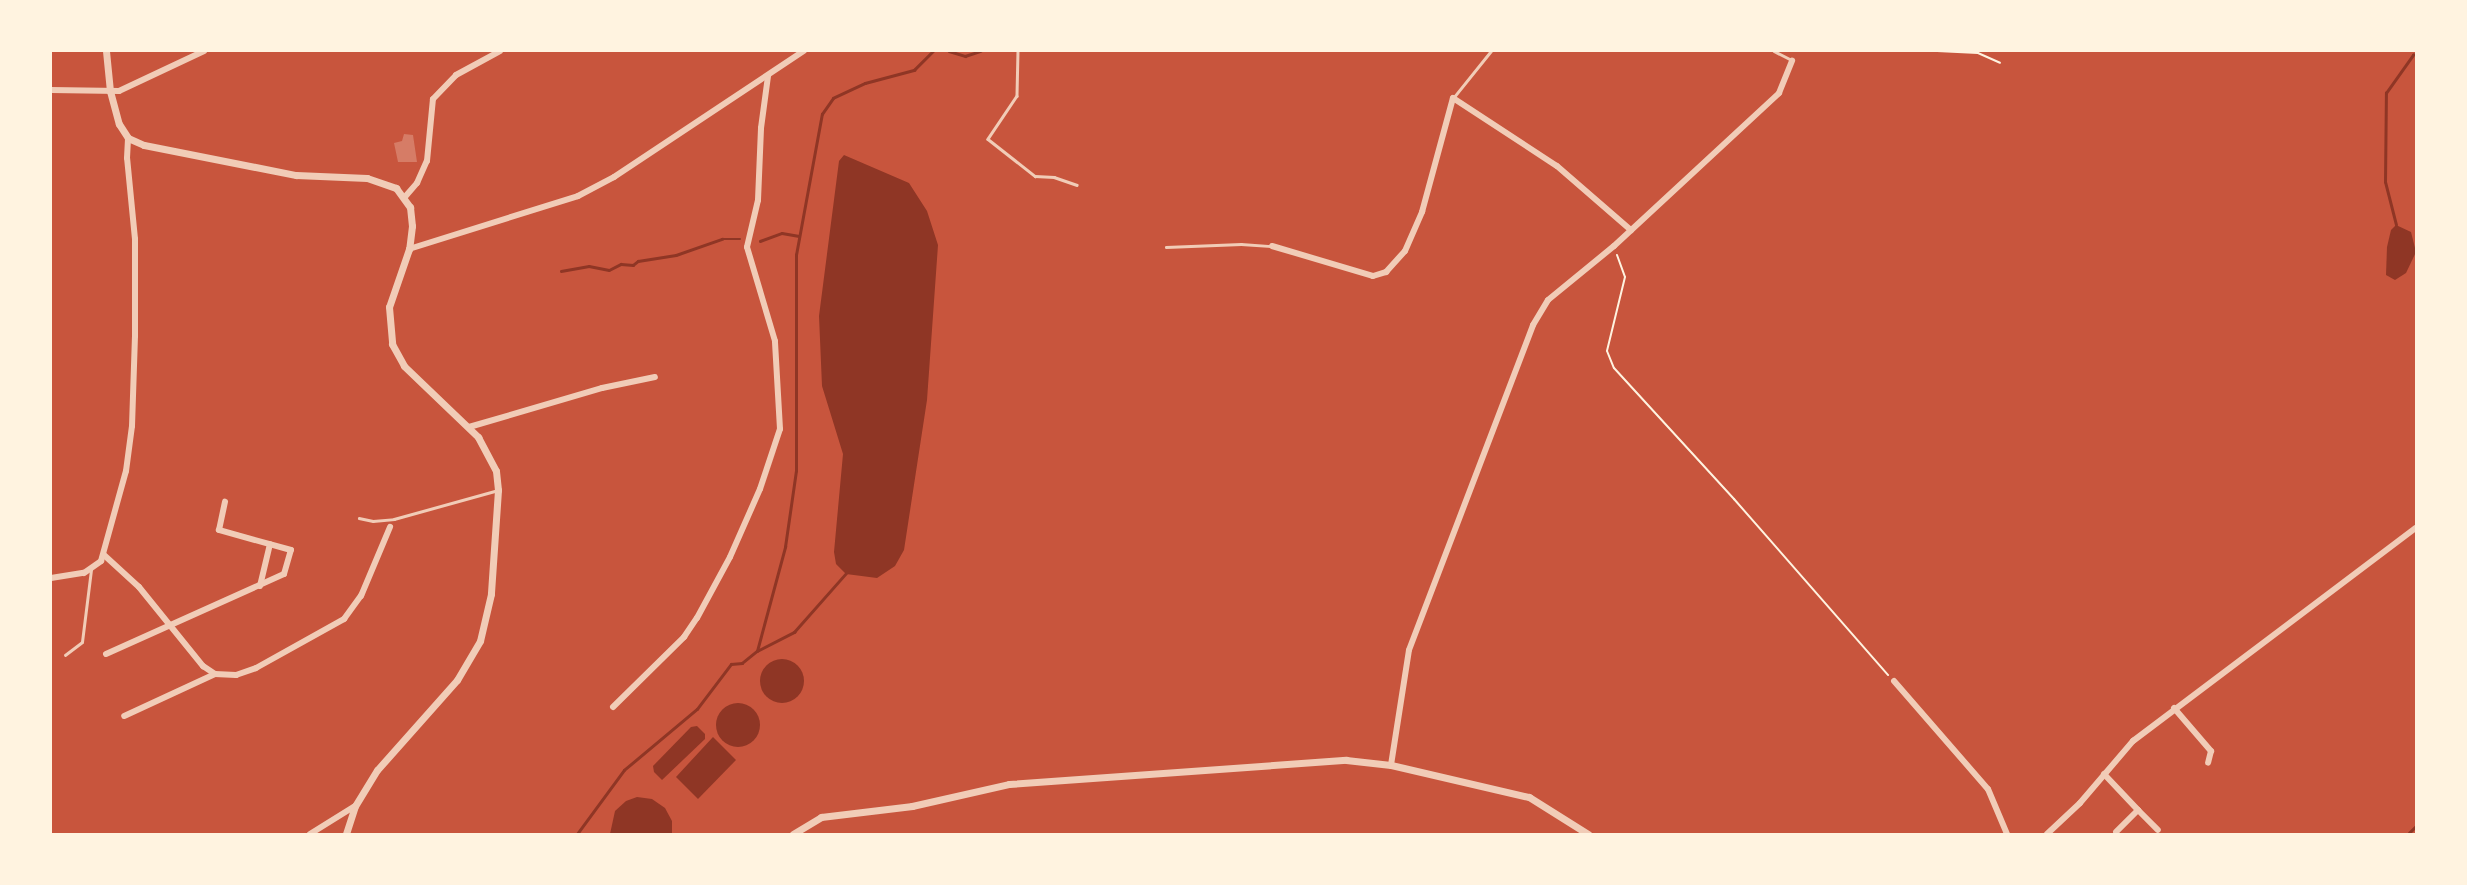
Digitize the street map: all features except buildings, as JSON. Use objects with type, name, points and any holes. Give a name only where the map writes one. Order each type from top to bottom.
[{"type":"street","points":[[106,51],[110,91],[119,124],[128,138],[144,145],[296,175],[378,179],[396,188],[404,198],[412,218],[409,249],[389,307],[392,345],[404,366],[470,427],[492,459],[498,490],[488,617],[476,649],[457,680],[377,770],[355,806],[346,834]]},
{"type":"street","points":[[51,90],[110,91],[129,88],[204,51]]},
{"type":"street","points":[[404,198],[417,183],[427,161],[433,99],[456,75],[500,51]]},
{"type":"street","points":[[409,249],[578,196],[614,177],[804,51]]},
{"type":"street","points":[[1391,765],[1409,650],[1533,325],[1548,300],[1614,246],[1779,93],[1792,60]]},
{"type":"street","points":[[613,707],[684,637],[697,618],[730,557],[760,489],[780,429],[773,331],[747,247],[758,200],[761,128],[768,76]]},
{"type":"street","points":[[1272,246],[1373,276],[1386,272],[1405,251],[1422,212],[1453,99],[1557,166],[1631,230]]},
{"type":"street","points":[[51,578],[91,569],[104,555],[126,471],[132,426],[135,239],[127,158],[128,138]]},
{"type":"street","points":[[470,427],[602,388],[655,377]]},
{"type":"street","points":[[106,654],[284,574],[291,550],[219,530],[225,502]]},
{"type":"street","points":[[104,555],[139,587],[202,666],[215,674],[236,676],[256,668],[344,619],[361,596],[390,527]]},
{"type":"street","points":[[2047,834],[2080,803],[2133,741],[2174,708],[2311,610],[2416,528]]},
{"type":"street","points":[[260,586],[270,544]]},
{"type":"street","points":[[124,716],[215,674]]},
{"type":"street","points":[[1894,681],[1988,789],[2007,834]]},
{"type":"street","points":[[2174,708],[2211,751],[2208,763]]},
{"type":"street","points":[[796,833],[821,817],[912,806],[1009,783],[1346,760],[1391,765],[1529,797],[1588,834]]},
{"type":"street","points":[[2104,774],[2158,830]]},
{"type":"street","points":[[310,834],[355,806]]},
{"type":"street","points":[[2116,832],[2138,810]]},
{"type":"lane","points":[[1018,51],[1017,96],[988,139],[1035,176],[1055,177],[1077,185]]},
{"type":"lane","points":[[1453,99],[1491,51]]},
{"type":"lane","points":[[1774,51],[1792,60]]},
{"type":"lane","points":[[1166,247],[1257,244],[1272,246]]},
{"type":"lane","points":[[359,518],[373,521],[394,519],[498,490]]},
{"type":"lane","points":[[65,655],[82,642],[91,569]]},
{"type":"path","points":[[1826,51],[1839,51]]},
{"type":"path","points":[[1937,51],[1978,54],[2000,63]]},
{"type":"path","points":[[1614,246],[1625,277],[1607,351],[1614,368],[1894,681]]},
{"type":"shaded area","points":[[844,155],[909,183],[927,211],[938,245],[927,400],[904,550],[895,566],[877,578],[846,574],[836,564],[834,552],[843,454],[822,386],[819,316],[839,161]]},
{"type":"shaded area","points":[[2396,225],[2411,232],[2416,252],[2406,273],[2395,280],[2386,275],[2387,247],[2391,230]]},
{"type":"shaded area","points":[[782,659],[797,666],[804,681],[797,696],[782,703],[767,696],[760,681],[767,666]]},
{"type":"shaded area","points":[[738,703],[753,710],[760,725],[753,740],[738,747],[723,740],[716,725],[723,710]]},
{"type":"shaded area","points":[[697,726],[705,734],[705,739],[662,780],[654,772],[653,766],[691,727]]},
{"type":"shaded area","points":[[713,737],[736,760],[698,799],[676,777]]},
{"type":"shaded area","points":[[637,797],[652,799],[665,808],[672,821],[672,834],[610,834],[615,811],[626,801]]},
{"type":"waterway","points":[[577,834],[624,770],[697,709],[731,664],[742,663],[757,651],[785,547],[796,471],[796,255],[822,114],[833,98],[865,83],[914,70],[933,51]]},
{"type":"waterway","points":[[949,51],[965,56],[980,51]]},
{"type":"waterway","points":[[2396,225],[2385,182],[2386,93],[2413,55],[2416,55]]},
{"type":"waterway","points":[[760,241],[782,233],[799,236]]},
{"type":"waterway","points":[[561,271],[589,266],[609,270],[621,264],[633,265],[638,261],[676,255],[722,239],[740,239]]},
{"type":"waterway","points":[[757,651],[794,632],[847,572]]},
{"type":"waterway","points":[[2409,833],[2416,826]]}]
